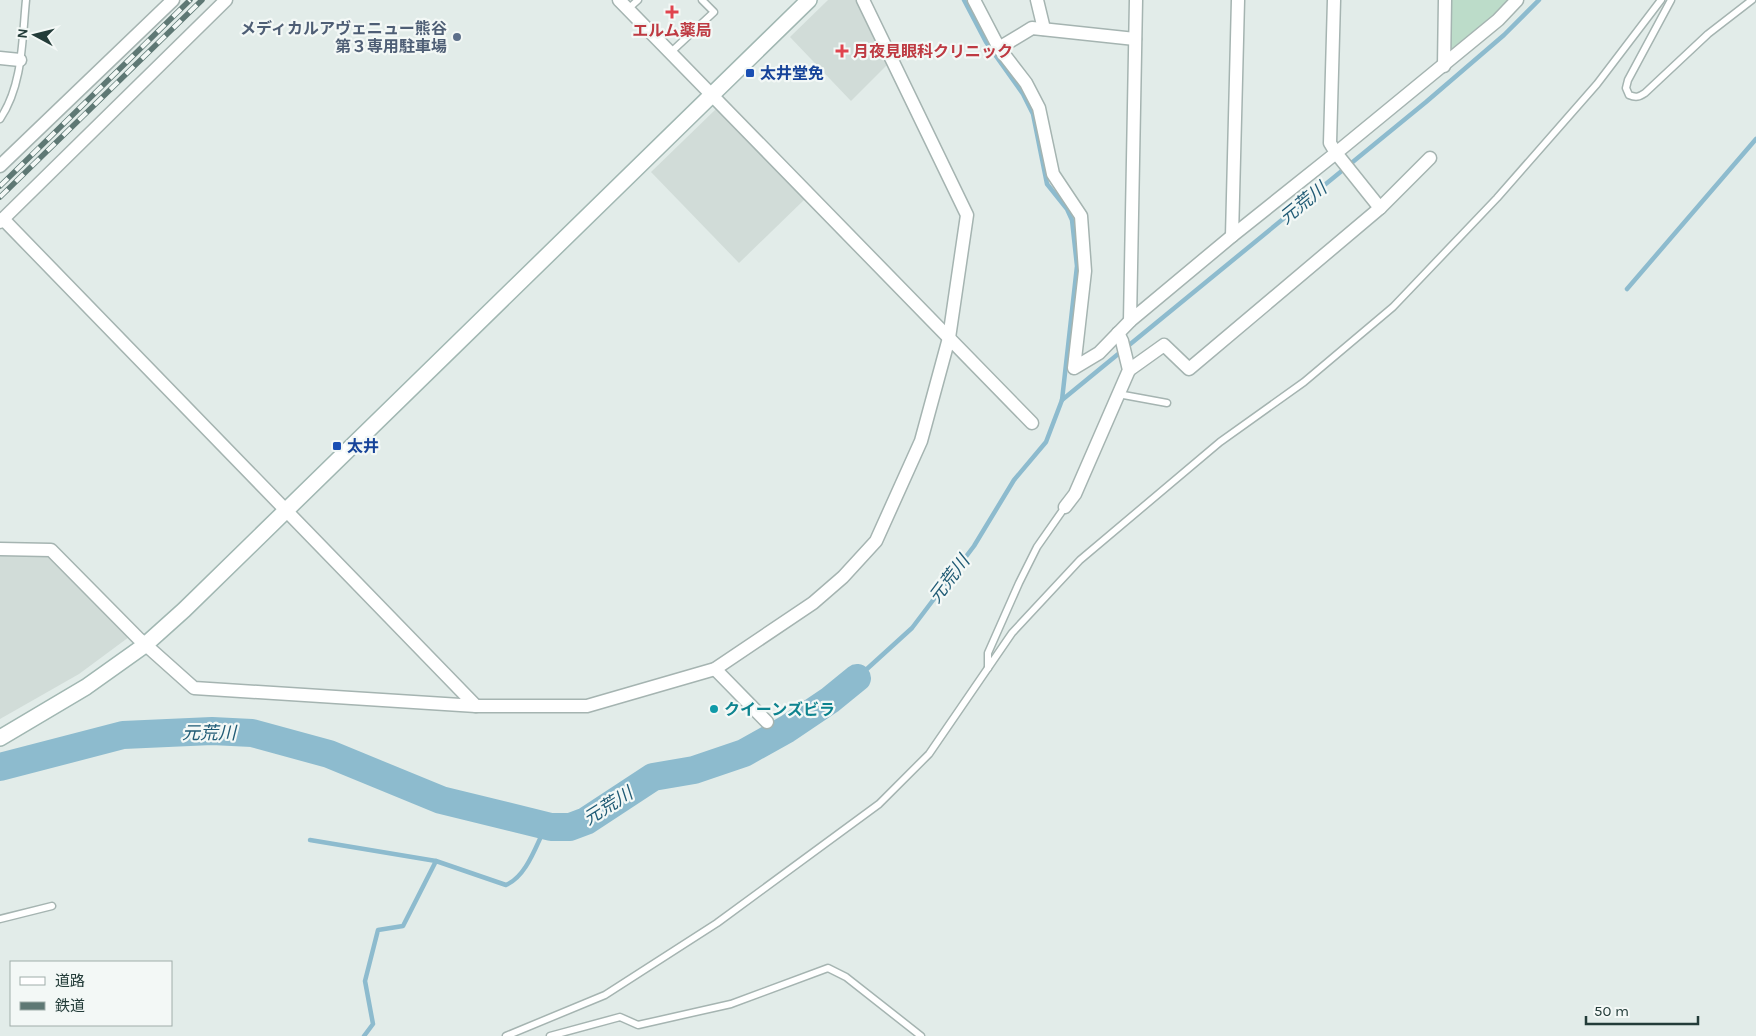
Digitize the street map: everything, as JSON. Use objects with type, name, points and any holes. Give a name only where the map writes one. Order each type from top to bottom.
[{"type":"street","points":[[0,166],[173,0]]},
{"type":"street","points":[[226,0],[2,221],[287,510],[476,706]]},
{"type":"street","points":[[0,738],[86,687],[145,644],[287,510],[809,0]]},
{"type":"street","points":[[0,549],[51,550],[145,644],[194,688],[476,706],[587,706],[715,669],[813,603],[843,577],[876,541],[922,441],[949,338],[967,215],[863,0]]},
{"type":"street","points":[[974,0],[999,48],[1026,83],[1039,108],[1053,174],[1081,216],[1085,272],[1074,368],[1099,353],[1120,337],[1130,321],[1232,236],[1339,156],[1498,20],[1517,0]]},
{"type":"street","points":[[1037,0],[1044,29]]},
{"type":"street","points":[[1130,321],[1136,0]]},
{"type":"street","points":[[1232,236],[1238,0]]},
{"type":"street","points":[[1334,0],[1330,143],[1380,208]]},
{"type":"street","points":[[1444,66],[1445,0]]},
{"type":"street","points":[[624,5],[1032,423]]},
{"type":"street","points":[[999,48],[1032,28],[1135,39]]},
{"type":"street","points":[[0,58],[20,60]]},
{"type":"street","points":[[1065,507],[1075,494],[1129,367],[1164,345],[1189,369],[1380,208],[1430,158]]},
{"type":"street","points":[[1120,337],[1129,367]]},
{"type":"street","points":[[715,669],[767,722]]},
{"type":"lane","points":[[0,119],[10,104],[20,60],[26,0]]},
{"type":"lane","points":[[624,5],[638,0]]},
{"type":"lane","points":[[670,53],[714,12],[702,0]]},
{"type":"lane","points":[[506,1036],[605,995],[717,923],[872,809],[929,754],[1012,633],[1080,560],[1220,442],[1304,382],[1393,307],[1497,198],[1597,84],[1661,0]]},
{"type":"lane","points":[[1670,0],[1628,80],[1626,88],[1629,95],[1639,97],[1645,93],[1708,34],[1752,0]]},
{"type":"lane","points":[[1118,394],[1167,402]]},
{"type":"lane","points":[[988,668],[988,653],[1019,583],[1037,547],[1065,507]]},
{"type":"lane","points":[[0,919],[52,906]]},
{"type":"lane","points":[[550,1036],[620,1018],[638,1025],[732,1004],[828,968],[846,977],[921,1036]]},
{"type":"shaded area","name":"月夜見眼科クリニック","points":[[828,0],[858,0],[888,64],[851,101],[790,37]]},
{"type":"shaded area","points":[[717,108],[805,199],[739,263],[651,172]]},
{"type":"shaded area","points":[[0,554],[48,555],[129,637],[79,674],[0,719]]},
{"type":"green space","points":[[1452,0],[1511,0],[1450,53]]},
{"type":"waterway","name":"元荒川","points":[[857,678],[912,628],[974,546],[1014,480],[1046,442],[1062,400],[1077,266],[1072,220],[1067,209],[1047,184],[1033,114],[1023,94],[986,42],[964,0]]},
{"type":"waterway","name":"元荒川","points":[[1062,400],[1426,102],[1504,35],[1539,0]]},
{"type":"waterway","points":[[1627,289],[1756,139]]},
{"type":"waterway","name":"元荒川","points":[[0,767],[123,735],[212,731],[252,733],[329,754],[441,800],[551,827],[570,827],[586,821],[653,777],[694,770],[744,753],[787,729],[830,700],[857,678]]},
{"type":"waterway","points":[[364,1036],[373,1024],[365,981],[378,930],[403,926],[436,861],[506,885],[520,875],[546,826]]},
{"type":"waterway","points":[[310,840],[436,861]]},
{"type":"railway","points":[[0,186],[190,0]]},
{"type":"railway","points":[[0,197],[202,0]]},
{"type":"place","name":"エルム薬局","points":[[672,12]]},
{"type":"place","name":"メディカルアヴェニュー熊谷 第３専用駐車場","points":[[457,37]]},
{"type":"place","name":"月夜見眼科クリニック","points":[[842,51]]},
{"type":"place","name":"太井堂免","points":[[750,73]]},
{"type":"place","name":"太井","points":[[337,446]]},
{"type":"place","name":"クイーンズビラ","points":[[714,709]]}]
